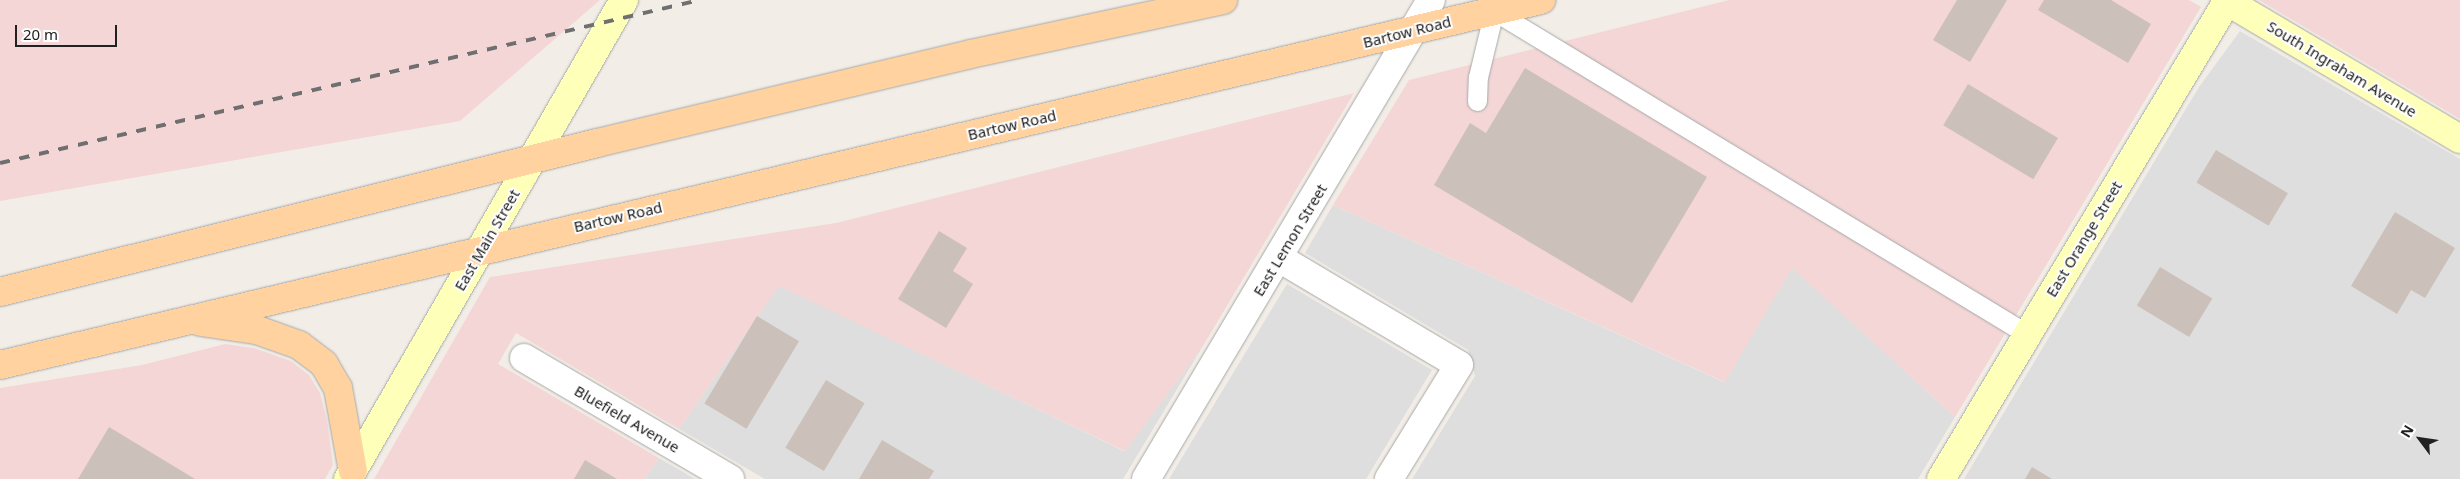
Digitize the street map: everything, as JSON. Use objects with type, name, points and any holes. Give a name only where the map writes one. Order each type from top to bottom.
[{"type":"main road","points":[[0,292],[534,158],[971,54],[1223,0]]},
{"type":"main road","name":"Bartow Road","points":[[0,365],[484,248],[1414,31],[1491,5],[1541,0]]},
{"type":"main road","points":[[184,320],[257,330],[299,345],[324,364],[338,388],[351,475]]},
{"type":"street","name":"East Main Street","points":[[351,475],[484,248],[624,0]]},
{"type":"street","name":"East Lemon Street","points":[[1146,479],[1431,0]]},
{"type":"street","name":"South Ingraham Avenue","points":[[2227,0],[2460,139]]},
{"type":"street","name":"East Orange Street","points":[[1941,479],[2227,0]]},
{"type":"street","points":[[1279,258],[1459,365],[1389,479]]},
{"type":"street","name":"Bluefield Avenue","points":[[524,358],[730,479]]},
{"type":"lane","points":[[1477,101],[1478,77],[1491,5],[2027,334]]},
{"type":"shaded area","points":[[0,0],[600,0],[460,121],[0,201]]},
{"type":"shaded area","points":[[1729,0],[2189,0],[2201,7],[1955,417],[1792,268],[1725,382],[1333,205],[1409,80]]},
{"type":"shaded area","points":[[2259,0],[2460,0],[2460,119]]},
{"type":"shaded area","points":[[2240,31],[2460,159],[2460,479],[1964,479],[2199,87]]},
{"type":"shaded area","points":[[1354,93],[1203,346],[1125,451],[779,286],[679,429],[516,333],[498,364],[659,458],[644,479],[374,479],[490,277],[836,223]]},
{"type":"shaded area","points":[[1333,205],[1724,382],[1792,267],[1955,417],[1918,479],[1412,479],[1475,376],[1468,350],[1305,253]]},
{"type":"shaded area","points":[[1287,284],[1432,370],[1366,479],[1169,479]]},
{"type":"shaded area","points":[[779,285],[1124,451],[1203,346],[1123,479],[765,479],[679,429]]},
{"type":"shaded area","points":[[225,344],[254,348],[291,361],[309,375],[320,393],[327,420],[333,465],[325,479],[0,479],[0,388],[142,365]]},
{"type":"shaded area","points":[[659,458],[695,479],[644,479]]},
{"type":"building","points":[[1957,0],[2007,0],[1970,62],[1933,40]]},
{"type":"building","points":[[2044,0],[2111,0],[2151,24],[2128,63],[2038,10]]},
{"type":"building","points":[[1525,68],[1707,177],[1632,303],[1434,185],[1470,123],[1486,133]]},
{"type":"building","points":[[1968,84],[2058,138],[2033,179],[1943,125]]},
{"type":"building","points":[[2216,150],[2288,193],[2268,226],[2196,183]]},
{"type":"building","points":[[2395,212],[2455,248],[2425,298],[2411,290],[2397,314],[2351,286]]},
{"type":"building","points":[[939,231],[967,248],[953,271],[973,284],[946,328],[898,299]]},
{"type":"building","points":[[2160,267],[2212,298],[2189,337],[2137,306]]},
{"type":"building","points":[[757,316],[799,341],[746,429],[704,403]]},
{"type":"building","points":[[826,380],[865,403],[824,471],[785,448]]},
{"type":"building","points":[[109,427],[195,479],[78,479]]},
{"type":"building","points":[[882,440],[934,471],[929,479],[859,479]]},
{"type":"building","points":[[585,460],[617,479],[574,479]]},
{"type":"building","points":[[2032,467],[2052,479],[2025,479]]},
{"type":"railway","points":[[0,163],[700,0]]}]
